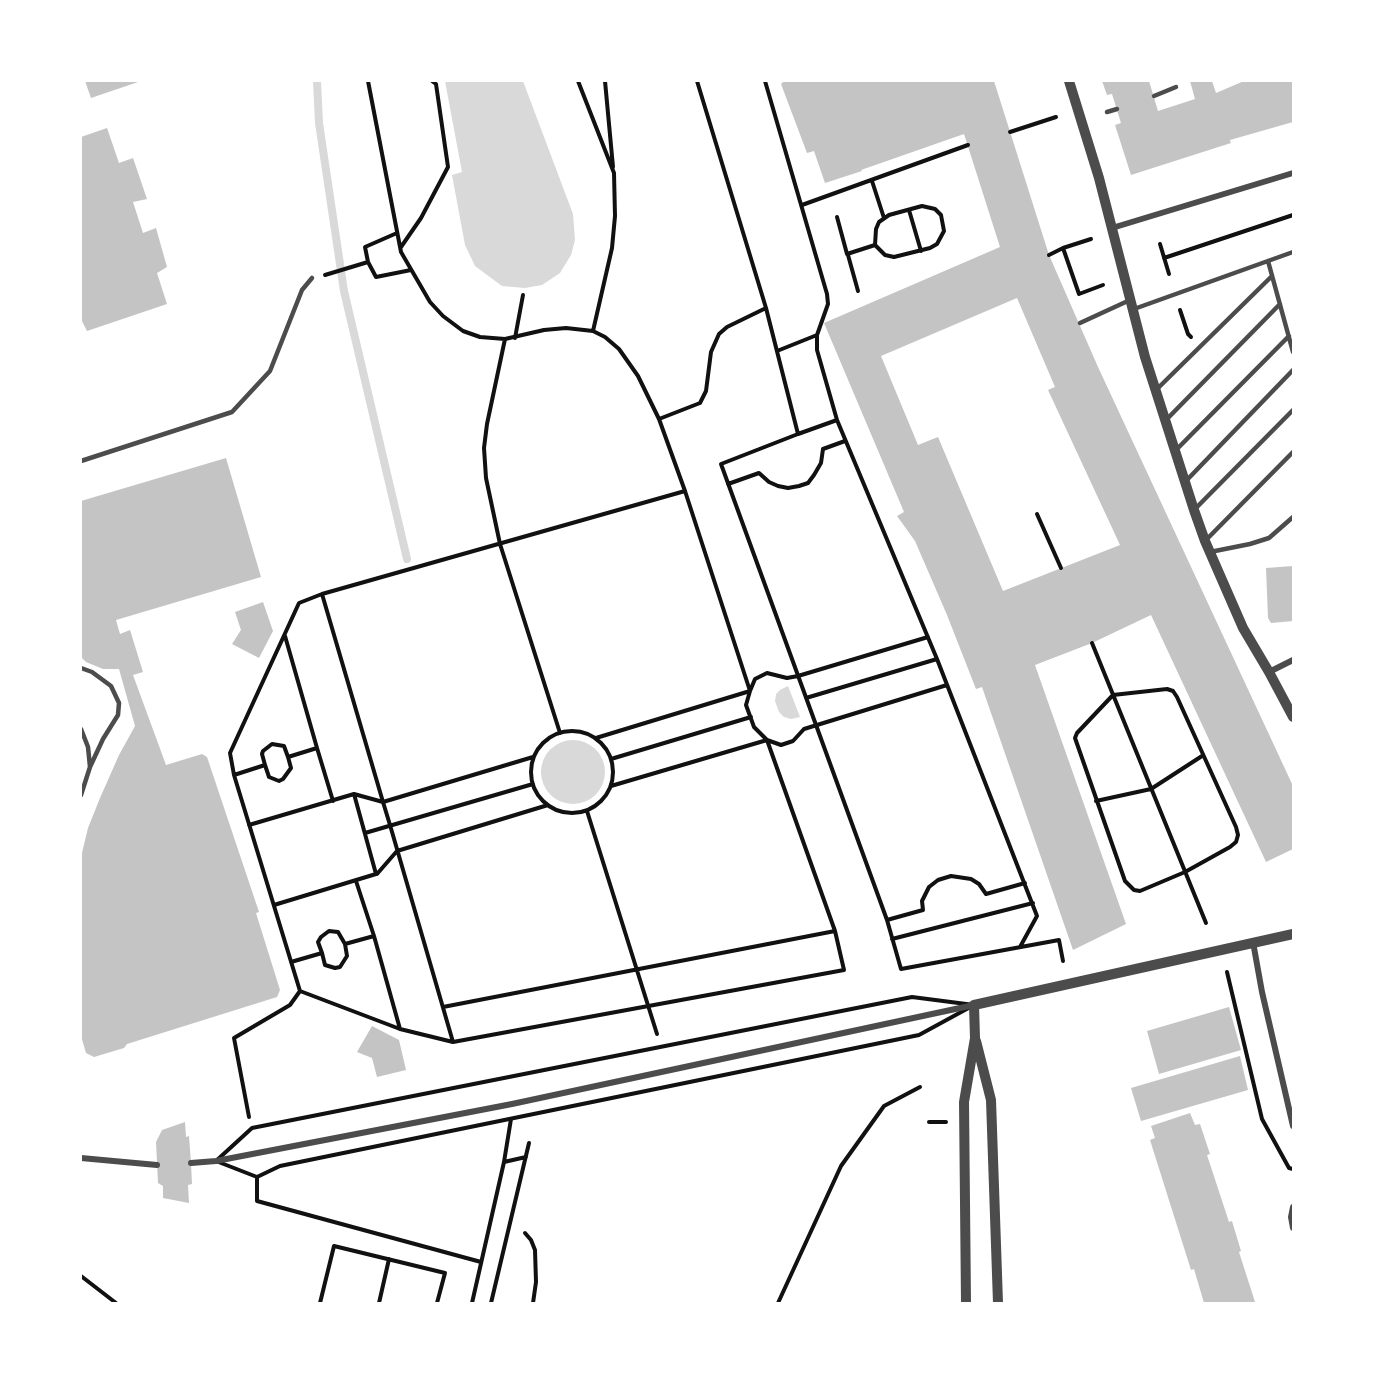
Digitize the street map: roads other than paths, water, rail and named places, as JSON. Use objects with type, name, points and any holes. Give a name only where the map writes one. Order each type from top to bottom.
[{"type":"street","points":[[1069,81],[1099,178],[1156,390],[1194,510],[1243,628],[1293,717]]},
{"type":"street","points":[[1112,228],[1293,173]]},
{"type":"street","points":[[1269,672],[1293,660]]},
{"type":"street","points":[[191,1163],[245,1155],[512,1104],[1293,934]]},
{"type":"street","points":[[1253,942],[1262,992],[1293,1126]]},
{"type":"street","points":[[966,1303],[964,1102],[975,1038],[974,1005]]},
{"type":"street","points":[[975,1038],[991,1100],[998,1303]]},
{"type":"street","points":[[81,1158],[157,1165]]},
{"type":"street","points":[[1293,1208],[1291,1217],[1293,1228]]},
{"type":"lane","points":[[1154,96],[1176,87]]},
{"type":"lane","points":[[1107,112],[1117,109]]},
{"type":"lane","points":[[1080,323],[1293,252]]},
{"type":"lane","points":[[1268,261],[1293,352]]},
{"type":"lane","points":[[1156,390],[1272,276]]},
{"type":"lane","points":[[81,461],[232,412],[270,371],[302,290],[312,279]]},
{"type":"lane","points":[[1166,420],[1280,304]]},
{"type":"lane","points":[[1175,451],[1289,336]]},
{"type":"lane","points":[[1185,482],[1293,370]]},
{"type":"lane","points":[[1194,510],[1293,410]]},
{"type":"lane","points":[[1208,547],[1293,452]]},
{"type":"lane","points":[[1208,547],[1250,544],[1269,538],[1281,530],[1293,517]]},
{"type":"lane","points":[[81,668],[92,672],[111,687],[119,703],[118,715],[103,739],[90,767],[81,795]]},
{"type":"lane","points":[[81,729],[88,747],[90,767]]},
{"type":"waterway","points":[[317,81],[319,123],[344,291],[407,559]]}]
